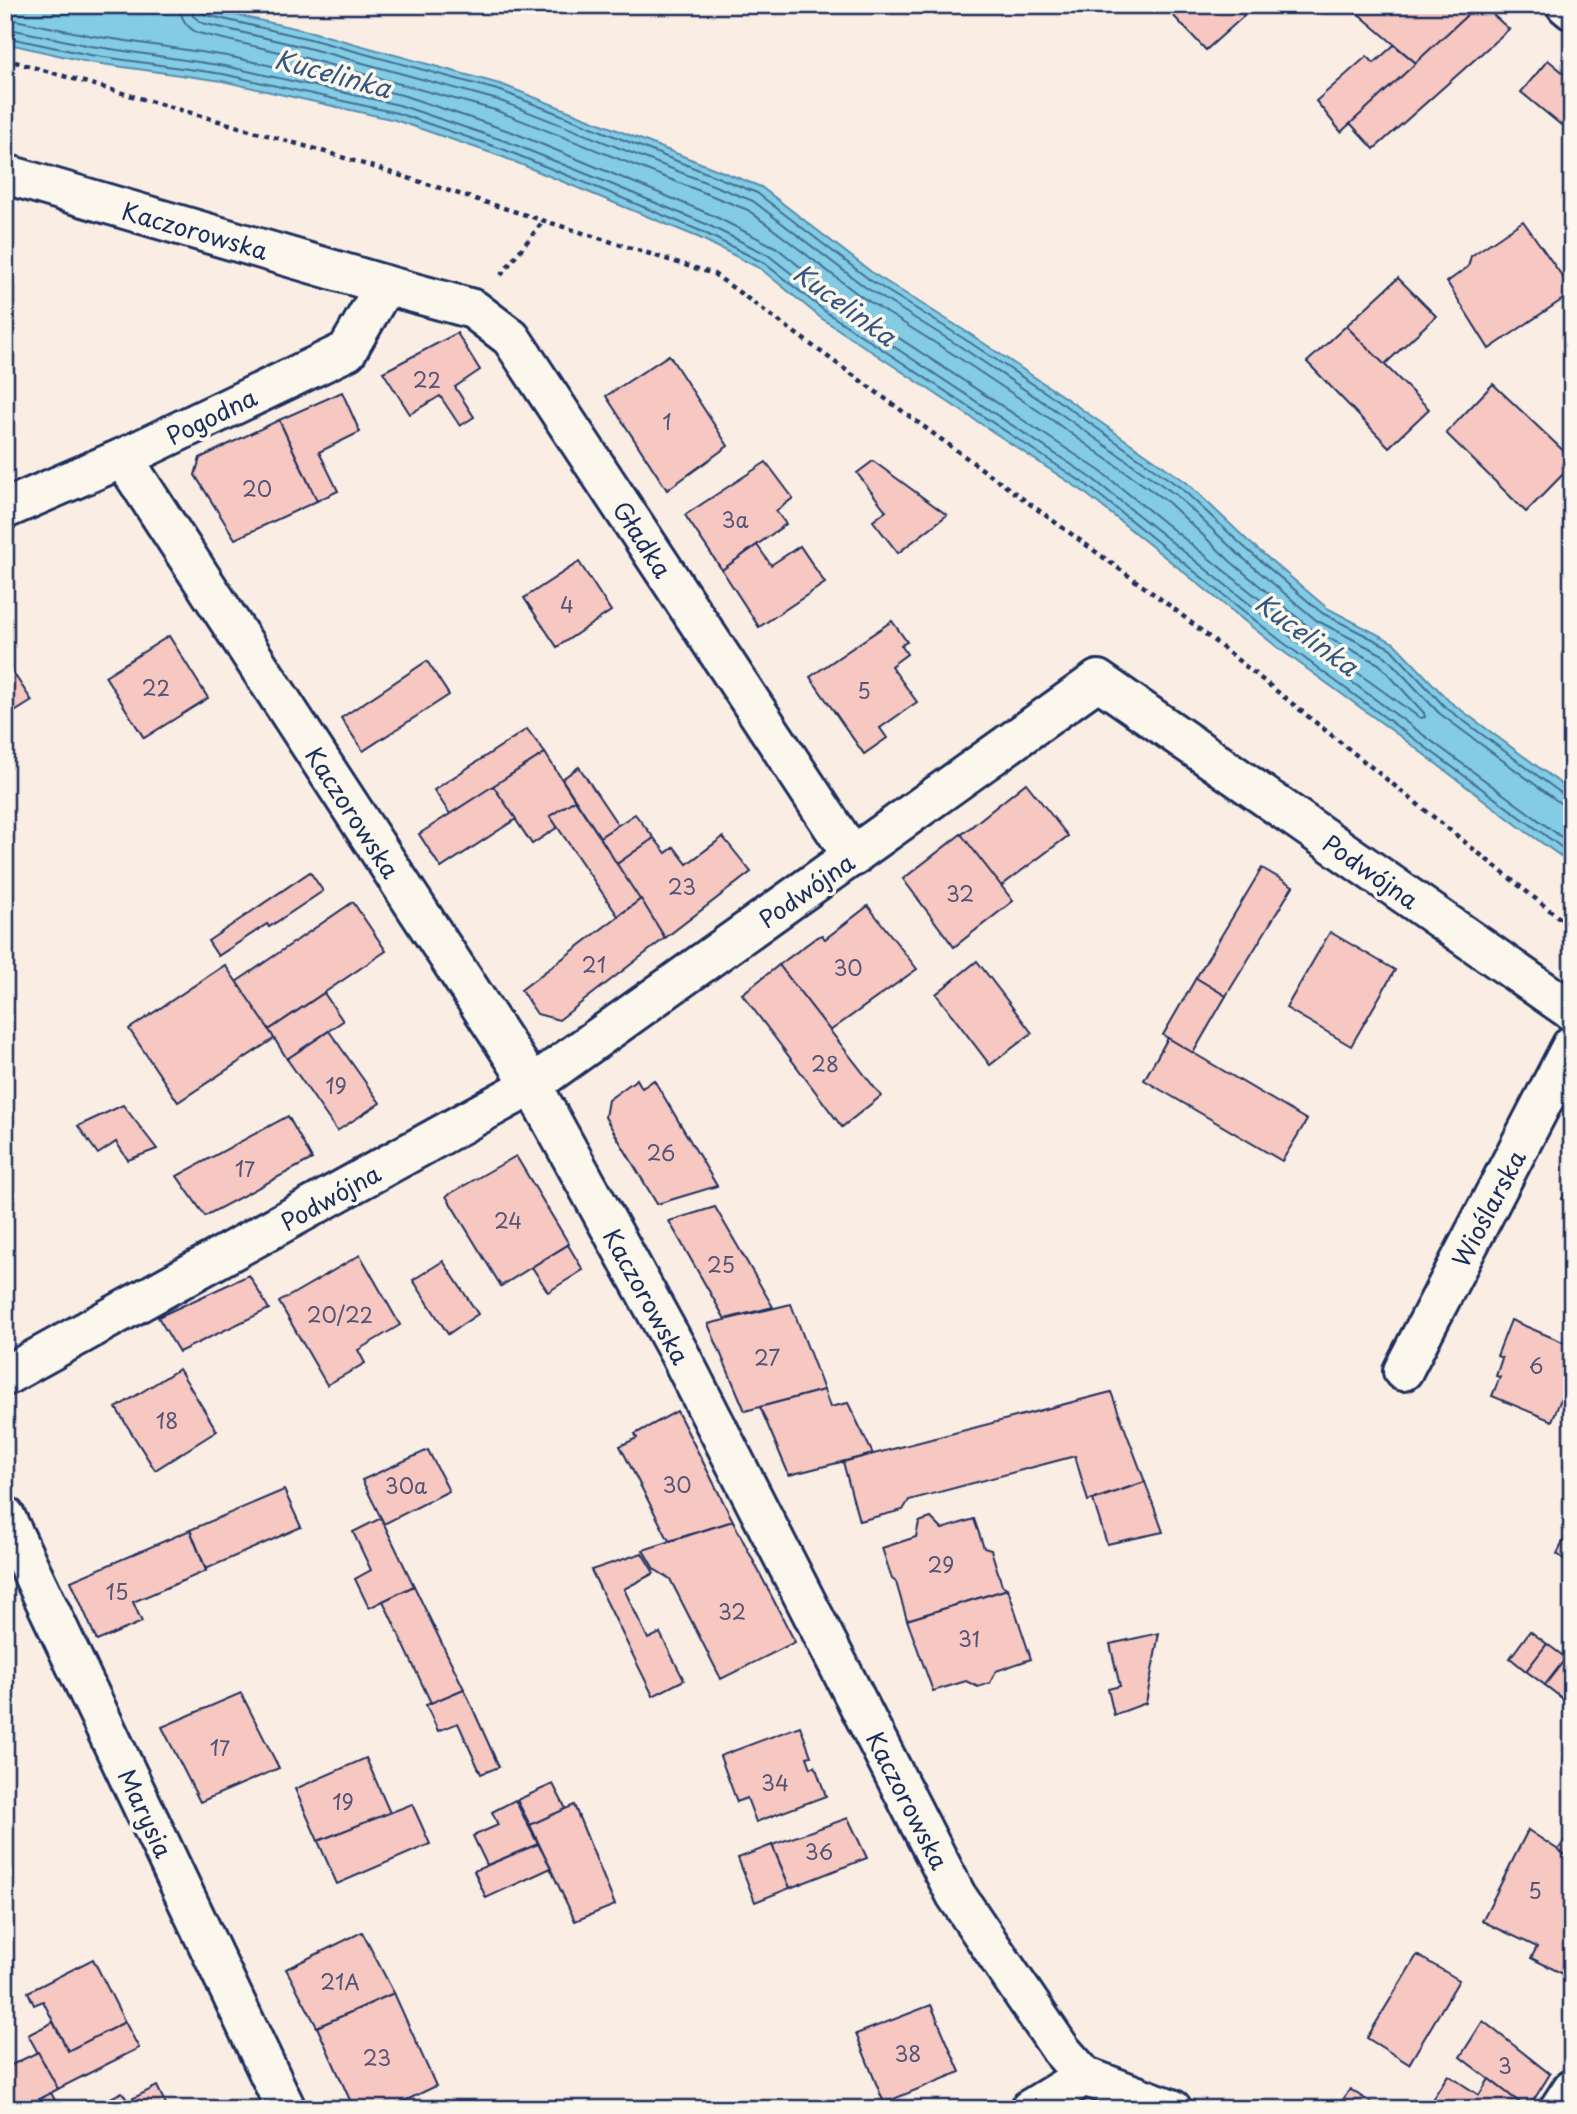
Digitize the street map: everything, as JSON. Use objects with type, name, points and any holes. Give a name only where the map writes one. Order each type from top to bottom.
[{"type":"street","points":[[1566,5],[1572,10]]},
{"type":"street","name":"Kaczorowska","points":[[5,174],[385,285]]},
{"type":"street","name":"Gładka","points":[[385,285],[473,309],[511,338],[853,857]]},
{"type":"street","name":"Pogodna","points":[[5,509],[123,458],[347,351],[385,285]]},
{"type":"street","name":"Kaczorowska","points":[[123,458],[532,1085],[679,1353],[956,1895],[1061,2050],[1084,2076],[1172,2109]]},
{"type":"street","name":"Podwójna","points":[[5,1376],[532,1085],[1098,680],[1572,1011]]},
{"type":"street","name":"Wioślarska","points":[[1403,1370],[1572,1045]]},
{"type":"street","name":"Marysia","points":[[5,1516],[286,2109]]},
{"type":"street","points":[[1030,2109],[1084,2076]]},
{"type":"street","points":[[1559,2109],[1572,2089]]},
{"type":"path","points":[[5,59],[321,152],[714,274],[1173,608],[1572,928]]},
{"type":"path","points":[[473,309],[544,220]]},
{"type":"water","name":"Kucelinka","points":[[5,5],[192,5],[312,32],[503,85],[761,187],[874,274],[970,334],[1186,482],[1248,541],[1327,608],[1394,643],[1449,701],[1572,792],[1572,864],[1277,647],[1084,492],[821,318],[761,269],[700,238],[503,157],[395,120],[222,81],[88,62],[5,43]]},
{"type":"building","points":[[1173,5],[1234,5],[1244,16],[1206,50],[1168,10]]},
{"type":"building","points":[[1348,5],[1478,5],[1416,63]]},
{"type":"building","points":[[1478,5],[1482,5],[1509,29],[1374,149],[1350,123]]},
{"type":"building","points":[[1394,45],[1416,63],[1341,132],[1316,101],[1367,56],[1374,63]]},
{"type":"building","points":[[1548,60],[1572,80],[1572,116],[1561,125],[1521,92]]},
{"type":"building","points":[[1523,221],[1572,293],[1489,349],[1447,282],[1468,267],[1471,256]]},
{"type":"building","points":[[1398,278],[1436,316],[1384,365],[1346,326]]},
{"type":"building","points":[[1346,326],[1429,409],[1389,447],[1307,362]]},
{"type":"building","points":[[457,333],[480,370],[455,387],[474,417],[460,426],[440,396],[410,414],[383,372]]},
{"type":"building","points":[[669,355],[728,446],[667,490],[606,396]]},
{"type":"building","points":[[1493,384],[1572,459],[1572,465],[1526,512],[1446,433]]},
{"type":"building","points":[[342,392],[360,432],[319,452],[338,491],[317,501],[279,420]]},
{"type":"building","points":[[279,420],[317,501],[235,539],[195,475],[200,458]]},
{"type":"building","points":[[873,461],[947,515],[898,553],[873,521],[886,511],[857,473]]},
{"type":"building","points":[[766,462],[793,498],[776,511],[786,524],[722,570],[685,515]]},
{"type":"building","points":[[757,545],[771,565],[800,546],[825,583],[759,627],[722,570]]},
{"type":"building","points":[[579,562],[611,611],[557,647],[524,598]]},
{"type":"building","points":[[892,621],[907,642],[901,645],[907,654],[891,666],[917,702],[880,728],[887,738],[864,754],[810,677]]},
{"type":"building","points":[[169,636],[208,698],[144,738],[105,676]]},
{"type":"building","points":[[427,661],[449,695],[363,751],[341,718]]},
{"type":"building","points":[[10,668],[32,701],[5,718],[5,671]]},
{"type":"building","points":[[527,729],[545,753],[450,814],[434,790]]},
{"type":"building","points":[[545,753],[575,800],[550,816],[558,827],[532,844],[493,786]]},
{"type":"building","points":[[579,767],[618,825],[600,837],[562,779]]},
{"type":"building","points":[[1026,783],[1068,836],[1001,886],[961,835]]},
{"type":"building","points":[[493,786],[516,819],[441,868],[419,834]]},
{"type":"building","points":[[575,800],[641,899],[618,916],[550,816]]},
{"type":"building","points":[[635,814],[654,838],[617,864],[600,837]]},
{"type":"building","points":[[961,834],[1013,901],[954,947],[903,879]]},
{"type":"building","points":[[723,837],[751,872],[665,938],[617,864],[654,838],[666,853],[674,847],[687,864]]},
{"type":"building","points":[[1262,868],[1293,886],[1226,996],[1196,978]]},
{"type":"building","points":[[310,872],[323,891],[269,927],[267,924],[218,956],[208,941]]},
{"type":"building","points":[[641,899],[665,938],[559,1020],[537,1014],[521,990]]},
{"type":"building","points":[[353,902],[386,951],[269,1030],[236,982]]},
{"type":"building","points":[[868,906],[917,969],[830,1031],[779,965],[817,937],[822,935],[825,939]]},
{"type":"building","points":[[1330,932],[1395,970],[1351,1046],[1286,1008]]},
{"type":"building","points":[[977,961],[1032,1033],[990,1065],[936,994]]},
{"type":"building","points":[[225,965],[275,1038],[178,1102],[129,1029]]},
{"type":"building","points":[[779,965],[881,1096],[842,1127],[742,994]]},
{"type":"building","points":[[1196,978],[1226,996],[1193,1053],[1163,1035]]},
{"type":"building","points":[[324,993],[343,1021],[287,1059],[269,1030]]},
{"type":"building","points":[[329,1031],[380,1103],[337,1131],[287,1059]]},
{"type":"building","points":[[1168,1038],[1307,1120],[1282,1161],[1144,1080]]},
{"type":"building","points":[[637,1079],[642,1088],[654,1080],[717,1186],[657,1204],[605,1117],[608,1100]]},
{"type":"building","points":[[123,1105],[157,1149],[128,1160],[116,1142],[98,1154],[78,1126]]},
{"type":"building","points":[[288,1116],[312,1159],[205,1216],[177,1176]]},
{"type":"building","points":[[516,1156],[569,1244],[501,1286],[446,1196]]},
{"type":"building","points":[[1572,1182],[1572,1205],[1562,1199]]},
{"type":"building","points":[[715,1207],[773,1307],[725,1319],[669,1221]]},
{"type":"building","points":[[568,1245],[583,1270],[548,1292],[532,1267]]},
{"type":"building","points":[[360,1255],[400,1325],[358,1350],[365,1363],[327,1385],[279,1302]]},
{"type":"building","points":[[443,1261],[478,1314],[448,1334],[413,1280]]},
{"type":"building","points":[[249,1275],[269,1309],[179,1352],[158,1317]]},
{"type":"building","points":[[791,1304],[824,1390],[745,1411],[708,1324]]},
{"type":"building","points":[[1511,1320],[1572,1346],[1572,1372],[1552,1421],[1492,1396],[1500,1377],[1496,1376],[1502,1358],[1497,1356]]},
{"type":"building","points":[[179,1369],[217,1431],[155,1470],[116,1408]]},
{"type":"building","points":[[824,1390],[830,1407],[848,1403],[873,1454],[789,1475],[760,1407]]},
{"type":"building","points":[[1111,1392],[1145,1482],[1088,1501],[1075,1456],[909,1500],[903,1510],[859,1521],[843,1462]]},
{"type":"building","points":[[677,1411],[733,1521],[669,1541],[620,1446],[637,1438],[635,1434]]},
{"type":"building","points":[[428,1450],[449,1491],[384,1524],[362,1480]]},
{"type":"building","points":[[1145,1482],[1163,1532],[1107,1544],[1093,1500]]},
{"type":"building","points":[[284,1490],[301,1527],[206,1569],[190,1530]]},
{"type":"building","points":[[381,1518],[414,1586],[369,1608],[355,1579],[371,1570],[353,1532]]},
{"type":"building","points":[[931,1518],[942,1529],[974,1519],[984,1548],[991,1550],[1002,1585],[1008,1589],[907,1620],[882,1548],[916,1537],[919,1522]]},
{"type":"building","points":[[733,1521],[795,1642],[721,1679],[670,1579],[654,1569],[643,1550]]},
{"type":"building","points":[[1572,1524],[1572,1565],[1557,1554]]},
{"type":"building","points":[[190,1530],[206,1571],[133,1602],[142,1622],[97,1641],[71,1581]]},
{"type":"building","points":[[642,1553],[654,1573],[624,1589],[648,1639],[660,1633],[684,1680],[653,1696],[591,1570]]},
{"type":"building","points":[[414,1586],[464,1689],[431,1703],[383,1601]]},
{"type":"building","points":[[1008,1589],[1031,1659],[996,1671],[990,1683],[978,1687],[966,1681],[933,1691],[907,1620]]},
{"type":"building","points":[[1530,1631],[1547,1644],[1526,1671],[1510,1658]]},
{"type":"building","points":[[1159,1633],[1146,1703],[1114,1715],[1108,1689],[1120,1686],[1110,1644]]},
{"type":"building","points":[[1547,1644],[1566,1658],[1545,1685],[1526,1671]]},
{"type":"building","points":[[1566,1658],[1572,1663],[1572,1706],[1545,1685]]},
{"type":"building","points":[[464,1689],[499,1767],[481,1774],[458,1723],[438,1731],[426,1705]]},
{"type":"building","points":[[241,1693],[279,1768],[200,1802],[162,1727]]},
{"type":"building","points":[[800,1726],[811,1756],[807,1757],[811,1768],[815,1766],[826,1796],[756,1822],[747,1798],[737,1802],[720,1756]]},
{"type":"building","points":[[366,1758],[390,1813],[318,1841],[295,1789]]},
{"type":"building","points":[[553,1784],[566,1809],[530,1825],[517,1800]]},
{"type":"building","points":[[515,1800],[538,1844],[487,1865],[473,1836],[498,1825],[492,1812]]},
{"type":"building","points":[[412,1804],[430,1844],[337,1884],[318,1841]]},
{"type":"building","points":[[574,1805],[615,1905],[575,1921],[530,1825]]},
{"type":"building","points":[[848,1818],[867,1858],[790,1888],[772,1845]]},
{"type":"building","points":[[1528,1830],[1572,1859],[1571,1978],[1531,1958],[1537,1947],[1482,1921]]},
{"type":"building","points":[[1572,1830],[1572,1859],[1558,1850]]},
{"type":"building","points":[[538,1844],[551,1868],[486,1898],[474,1871]]},
{"type":"building","points":[[772,1845],[790,1888],[755,1902],[738,1858]]},
{"type":"building","points":[[362,1932],[394,1993],[317,2027],[286,1969]]},
{"type":"building","points":[[1417,1955],[1459,1980],[1409,2064],[1367,2038]]},
{"type":"building","points":[[93,1959],[125,2022],[68,2051],[43,2001],[34,2005],[28,1992]]},
{"type":"building","points":[[394,1993],[436,2086],[388,2109],[354,2109],[317,2027]]},
{"type":"building","points":[[931,2005],[960,2072],[884,2103],[856,2034]]},
{"type":"building","points":[[1483,2021],[1550,2074],[1528,2109],[1460,2057]]},
{"type":"building","points":[[53,2022],[68,2051],[125,2022],[139,2048],[58,2089],[28,2035]]},
{"type":"building","points":[[38,2052],[58,2089],[20,2109],[5,2109],[5,2068]]},
{"type":"building","points":[[1448,2075],[1479,2095],[1489,2079],[1528,2109],[1426,2109]]},
{"type":"building","points":[[157,2086],[168,2109],[103,2109],[101,2103],[122,2092],[128,2101]]},
{"type":"building","points":[[1350,2089],[1380,2109],[1337,2109]]},
{"type":"building","points":[[51,2093],[60,2109],[20,2109]]}]
